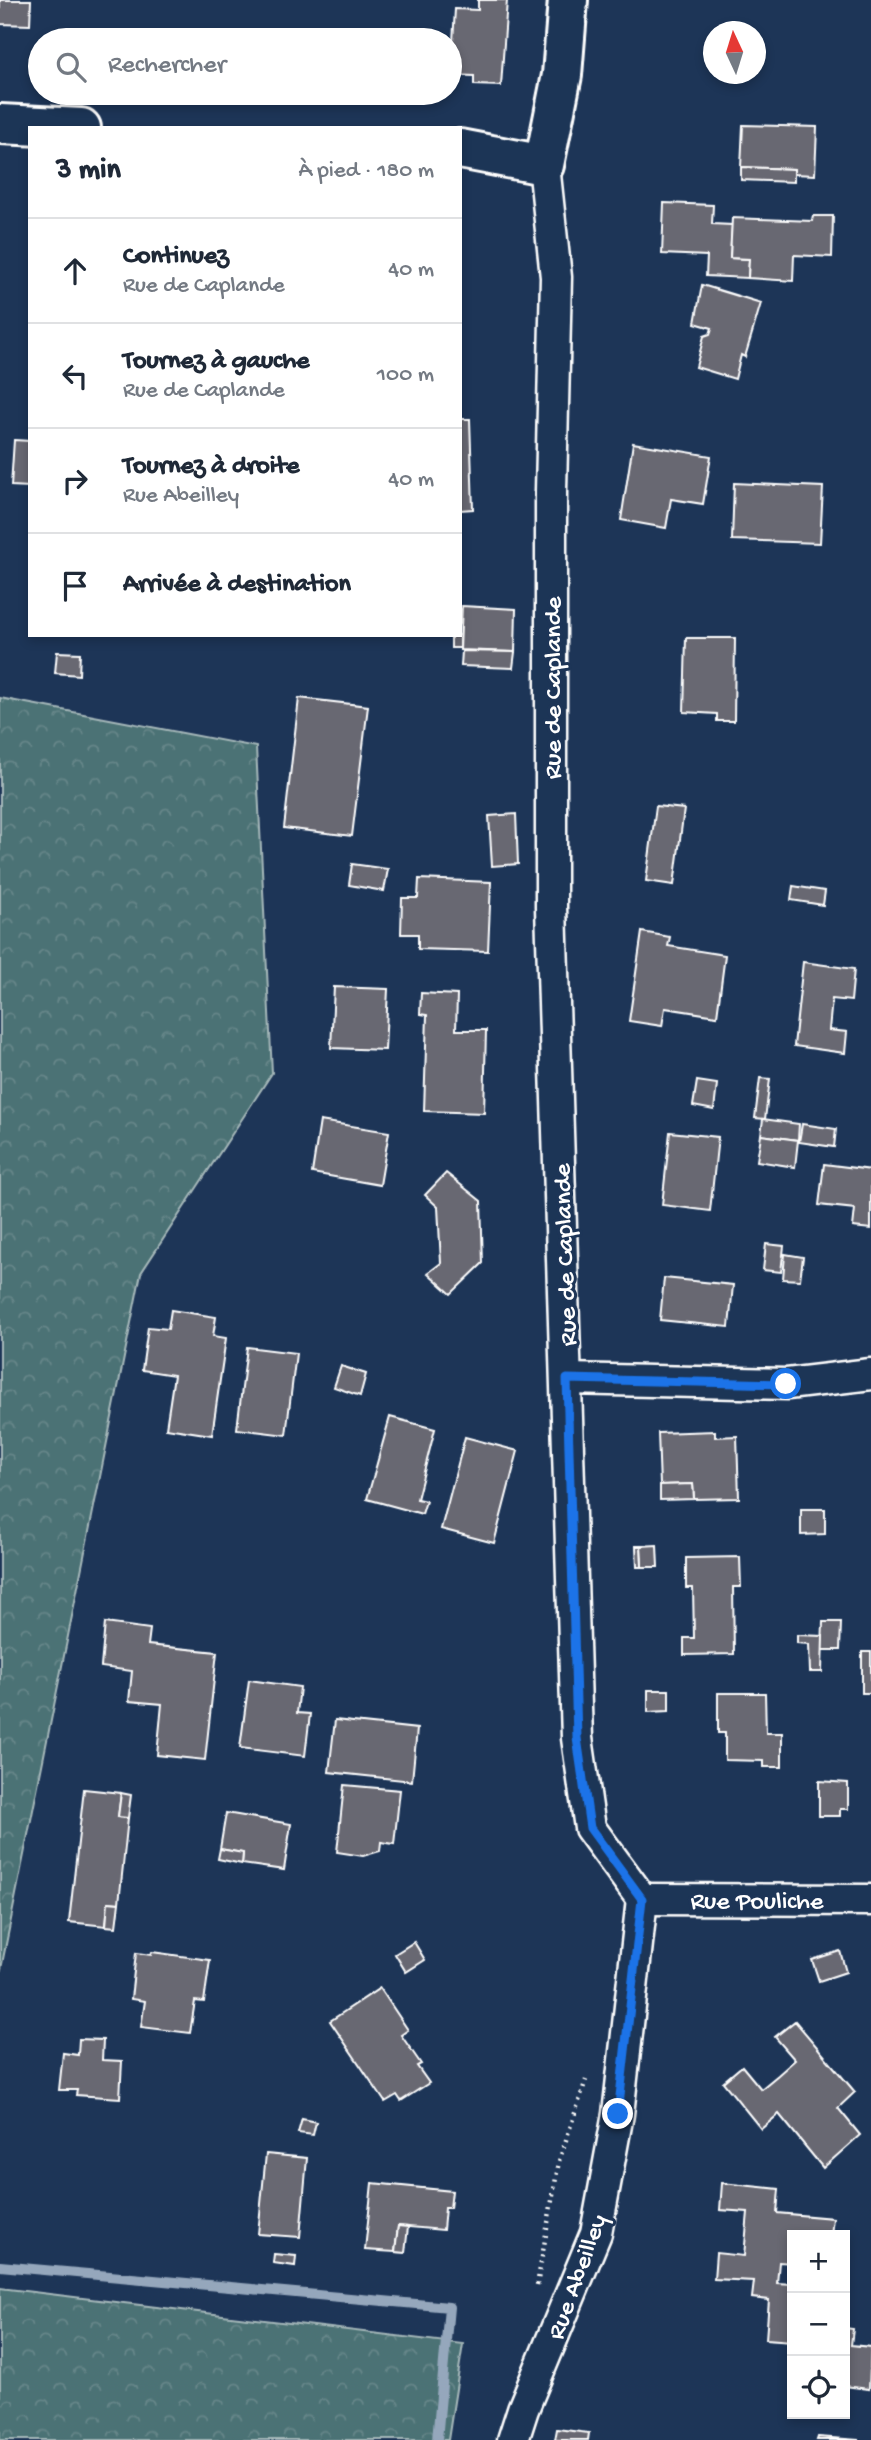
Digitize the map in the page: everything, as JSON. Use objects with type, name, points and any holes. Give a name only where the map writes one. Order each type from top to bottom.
[{"type":"main road","name":"Rue de Caplande","points":[[544,164],[562,75],[568,0]]},
{"type":"main road","points":[[0,124],[40,126]]},
{"type":"main road","points":[[462,149],[544,164]]},
{"type":"street","name":"Rue de Caplande","points":[[544,164],[556,277],[551,491],[551,907],[577,1738],[590,1828],[642,1899]]},
{"type":"street","name":"Rue de Caplande","points":[[567,1379],[786,1384],[871,1374]]},
{"type":"street","name":"Rue Pouliche","points":[[642,1899],[871,1900]]},
{"type":"street","name":"Rue Abeilley","points":[[513,2440],[523,2409],[596,2233],[618,2114],[642,1899]]},
{"type":"path","points":[[535,2295],[559,2161],[587,2078]]},
{"type":"green space","points":[[0,698],[256,747],[272,1073],[141,1273],[0,1974]]},
{"type":"green space","points":[[0,2288],[463,2344],[448,2440],[0,2440]]},
{"type":"building","points":[[0,0],[31,0],[30,25],[0,24]]},
{"type":"building","points":[[478,0],[507,0],[501,86],[474,85],[474,76],[462,75],[462,28],[454,28],[455,9],[478,10]]},
{"type":"building","points":[[743,125],[817,127],[815,175],[794,174],[794,169],[741,167]]},
{"type":"building","points":[[741,167],[794,169],[794,182],[741,180]]},
{"type":"building","points":[[664,203],[713,205],[712,224],[732,225],[730,258],[749,259],[748,278],[706,276],[707,256],[662,254]]},
{"type":"building","points":[[813,216],[833,216],[832,257],[794,255],[793,281],[748,278],[749,259],[730,258],[732,218],[812,221]]},
{"type":"building","points":[[702,285],[761,303],[745,357],[741,355],[735,379],[696,367],[704,336],[710,334],[712,328],[695,323]]},
{"type":"building","points":[[462,419],[470,419],[473,509],[462,510]]},
{"type":"building","points":[[14,440],[28,441],[28,487],[11,486]]},
{"type":"building","points":[[633,443],[711,456],[703,504],[671,499],[666,528],[621,520]]},
{"type":"building","points":[[734,483],[823,487],[820,543],[732,540]]},
{"type":"building","points":[[462,606],[516,609],[515,652],[460,650]]},
{"type":"building","points":[[451,637],[460,637],[460,648],[451,648]]},
{"type":"building","points":[[686,638],[735,638],[734,721],[717,721],[717,714],[684,712]]},
{"type":"building","points":[[462,651],[515,652],[513,668],[461,666]]},
{"type":"building","points":[[57,652],[80,653],[79,675],[55,673]]},
{"type":"building","points":[[299,698],[368,706],[352,836],[284,828]]},
{"type":"building","points":[[656,806],[684,809],[674,885],[646,881]]},
{"type":"building","points":[[516,814],[518,864],[492,866],[489,816]]},
{"type":"building","points":[[352,864],[388,869],[384,891],[349,885]]},
{"type":"building","points":[[419,879],[491,882],[488,951],[418,949],[418,934],[401,934],[402,898],[418,898]]},
{"type":"building","points":[[793,886],[825,891],[823,905],[791,900]]},
{"type":"building","points":[[642,932],[670,937],[668,946],[725,955],[717,1016],[665,1008],[662,1026],[629,1021]]},
{"type":"building","points":[[803,962],[854,969],[851,1001],[832,999],[829,1030],[847,1032],[845,1053],[794,1046]]},
{"type":"building","points":[[334,987],[388,989],[385,1050],[331,1048]]},
{"type":"building","points":[[421,993],[457,995],[456,1030],[486,1030],[484,1113],[424,1111],[427,1015],[420,1014]]},
{"type":"building","points":[[760,1078],[770,1079],[765,1119],[755,1118]]},
{"type":"building","points":[[697,1081],[717,1084],[714,1110],[693,1106]]},
{"type":"building","points":[[763,1119],[799,1124],[798,1140],[761,1135]]},
{"type":"building","points":[[320,1121],[389,1132],[380,1185],[312,1173]]},
{"type":"building","points":[[802,1124],[836,1129],[834,1147],[799,1142]]},
{"type":"building","points":[[670,1132],[718,1137],[710,1211],[662,1205]]},
{"type":"building","points":[[761,1135],[798,1140],[795,1167],[757,1161]]},
{"type":"building","points":[[824,1164],[871,1170],[871,1229],[853,1227],[855,1209],[819,1205]]},
{"type":"building","points":[[446,1173],[481,1201],[483,1263],[451,1294],[428,1273],[441,1263],[438,1207],[425,1195]]},
{"type":"building","points":[[766,1244],[784,1246],[781,1272],[763,1270]]},
{"type":"building","points":[[785,1254],[803,1257],[800,1280],[783,1279]]},
{"type":"building","points":[[664,1278],[733,1285],[729,1327],[660,1320]]},
{"type":"building","points":[[171,1310],[216,1317],[213,1336],[226,1338],[212,1435],[166,1428],[174,1375],[142,1370],[148,1327],[168,1329]]},
{"type":"building","points":[[247,1347],[296,1353],[286,1435],[237,1429]]},
{"type":"building","points":[[341,1366],[366,1374],[360,1396],[334,1387]]},
{"type":"building","points":[[390,1417],[435,1429],[417,1499],[426,1501],[422,1514],[367,1499]]},
{"type":"building","points":[[715,1431],[715,1437],[737,1436],[739,1498],[694,1499],[693,1484],[660,1485],[658,1433]]},
{"type":"building","points":[[465,1437],[518,1451],[494,1543],[441,1529]]},
{"type":"building","points":[[693,1484],[694,1499],[660,1500],[660,1485]]},
{"type":"building","points":[[801,1509],[825,1509],[825,1534],[801,1535]]},
{"type":"building","points":[[657,1545],[658,1567],[642,1567],[641,1546]]},
{"type":"building","points":[[636,1546],[641,1546],[642,1567],[637,1567]]},
{"type":"building","points":[[740,1557],[741,1587],[733,1587],[734,1654],[684,1655],[684,1638],[694,1638],[693,1588],[686,1588],[686,1558]]},
{"type":"building","points":[[823,1622],[841,1622],[840,1650],[822,1650]]},
{"type":"building","points":[[105,1623],[150,1629],[148,1645],[217,1652],[205,1760],[157,1755],[162,1704],[129,1701],[132,1671],[101,1667]]},
{"type":"building","points":[[797,1635],[823,1636],[822,1672],[810,1672],[809,1644],[797,1643]]},
{"type":"building","points":[[862,1652],[871,1652],[871,1693],[862,1693]]},
{"type":"building","points":[[249,1680],[300,1687],[297,1713],[310,1714],[305,1756],[240,1748]]},
{"type":"building","points":[[648,1690],[669,1690],[669,1711],[648,1712]]},
{"type":"building","points":[[718,1693],[765,1693],[766,1733],[782,1733],[782,1767],[764,1767],[764,1761],[725,1760],[725,1733],[718,1733]]},
{"type":"building","points":[[335,1720],[417,1729],[412,1781],[329,1772]]},
{"type":"building","points":[[819,1781],[848,1783],[848,1809],[840,1809],[840,1816],[819,1816]]},
{"type":"building","points":[[344,1785],[400,1790],[394,1844],[381,1842],[380,1851],[363,1856],[337,1852]]},
{"type":"building","points":[[84,1789],[121,1793],[118,1817],[128,1818],[119,1903],[108,1902],[106,1926],[69,1922]]},
{"type":"building","points":[[121,1793],[131,1795],[128,1818],[118,1817]]},
{"type":"building","points":[[226,1813],[291,1824],[284,1870],[242,1864],[243,1853],[220,1849]]},
{"type":"building","points":[[220,1849],[243,1853],[242,1864],[218,1859]]},
{"type":"building","points":[[108,1902],[119,1903],[116,1927],[106,1926]]},
{"type":"building","points":[[414,1942],[425,1960],[406,1972],[395,1954]]},
{"type":"building","points":[[840,1951],[846,1972],[819,1981],[812,1960]]},
{"type":"building","points":[[152,1952],[210,1960],[204,2002],[195,2001],[190,2033],[141,2027],[145,2001],[131,1999],[136,1953],[151,1955]]},
{"type":"building","points":[[380,1988],[408,2030],[401,2035],[421,2064],[417,2066],[429,2083],[401,2101],[397,2095],[385,2102],[330,2021]]},
{"type":"building","points":[[795,2021],[855,2092],[838,2108],[860,2135],[823,2168],[779,2114],[761,2129],[723,2082],[742,2066],[761,2089],[778,2075],[795,2060],[775,2037]]},
{"type":"building","points":[[79,2039],[103,2040],[102,2060],[122,2061],[120,2098],[76,2095],[77,2090],[59,2090],[63,2053],[78,2055]]},
{"type":"building","points":[[302,2119],[316,2122],[313,2135],[298,2133]]},
{"type":"building","points":[[266,2154],[307,2158],[300,2237],[258,2234]]},
{"type":"building","points":[[372,2183],[452,2191],[450,2208],[445,2208],[443,2230],[398,2226],[395,2252],[365,2250]]},
{"type":"building","points":[[722,2183],[779,2189],[777,2213],[833,2218],[832,2230],[787,2230],[787,2263],[779,2262],[777,2283],[787,2284],[787,2341],[766,2339],[769,2300],[752,2298],[754,2281],[714,2279],[716,2253],[744,2256],[748,2212],[720,2210]]},
{"type":"building","points":[[398,2226],[408,2227],[405,2253],[395,2252]]},
{"type":"building","points":[[274,2254],[296,2256],[295,2266],[273,2263]]},
{"type":"building","points":[[850,2329],[853,2329],[851,2345],[871,2347],[869,2389],[850,2387]]},
{"type":"building","points":[[557,2429],[589,2433],[588,2440],[555,2440]]},
{"type":"building","points":[[818,2437],[859,2440],[817,2440]]},
{"type":"waterway","points":[[0,2266],[449,2307],[437,2440]]},
{"type":"route","points":[[618,2114],[642,1899],[590,1828],[577,1738],[567,1379],[786,1384]]}]
